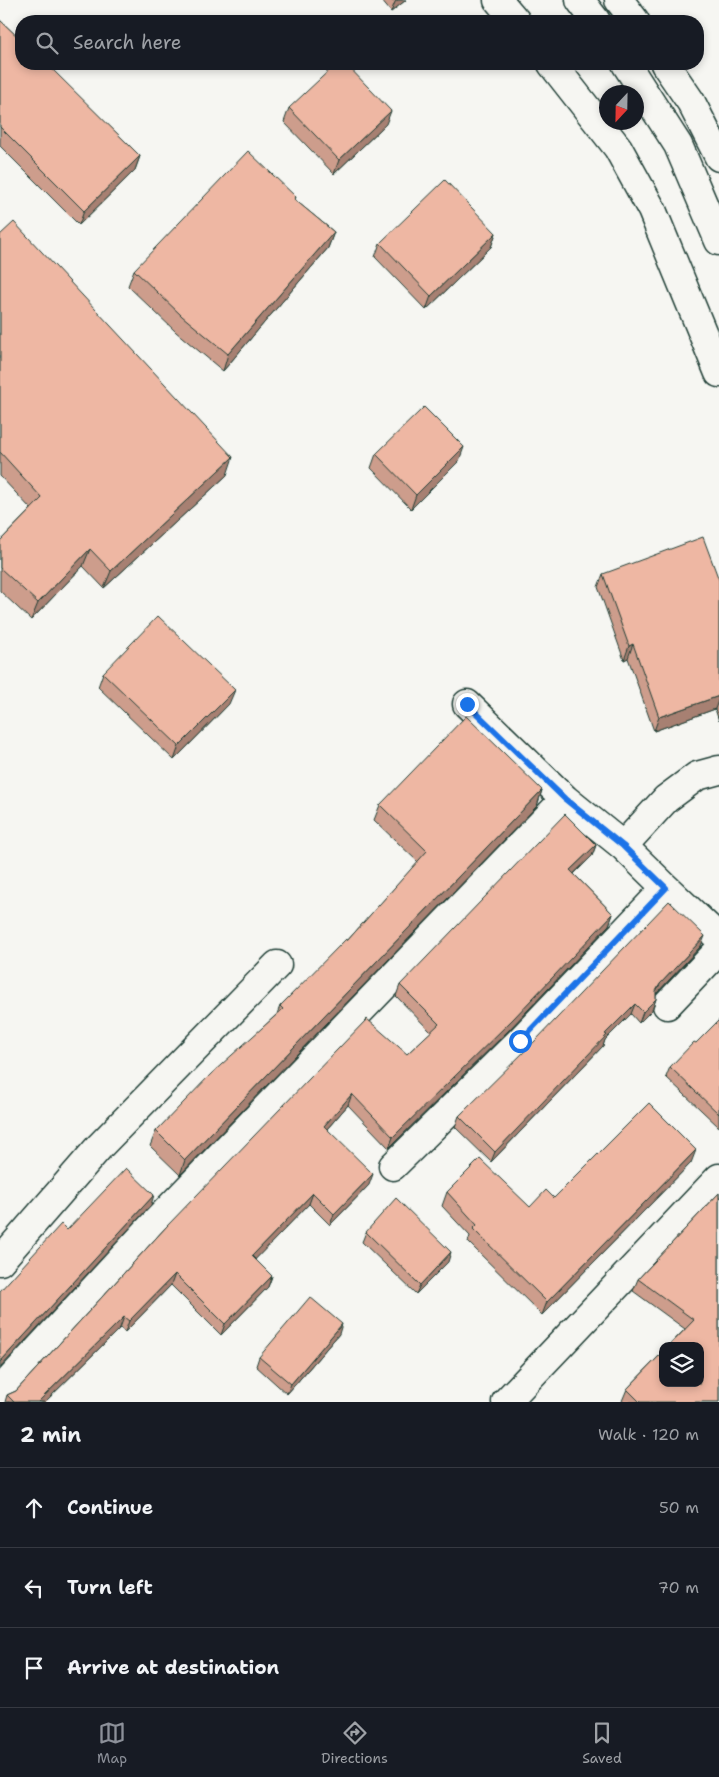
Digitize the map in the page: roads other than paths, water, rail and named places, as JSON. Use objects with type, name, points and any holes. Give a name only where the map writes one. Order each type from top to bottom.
[{"type":"street","points":[[498,0],[511,15]]},
{"type":"street","points":[[580,0],[591,15]]},
{"type":"street","points":[[619,0],[630,15]]},
{"type":"street","points":[[557,70],[618,148],[652,210],[719,373]]},
{"type":"street","points":[[630,70],[678,145],[719,241]]},
{"type":"street","points":[[669,70],[691,102],[719,157]]},
{"type":"street","points":[[467,704],[565,799],[623,846],[719,938],[719,942]]},
{"type":"street","points":[[623,846],[666,799],[697,776],[719,770]]},
{"type":"street","points":[[0,1391],[159,1219],[565,799]]},
{"type":"street","points":[[393,1166],[520,1041],[666,888]]},
{"type":"street","points":[[667,1005],[719,950]]},
{"type":"street","points":[[0,1262],[100,1146],[276,965]]},
{"type":"street","points":[[506,1402],[719,1178]]}]
